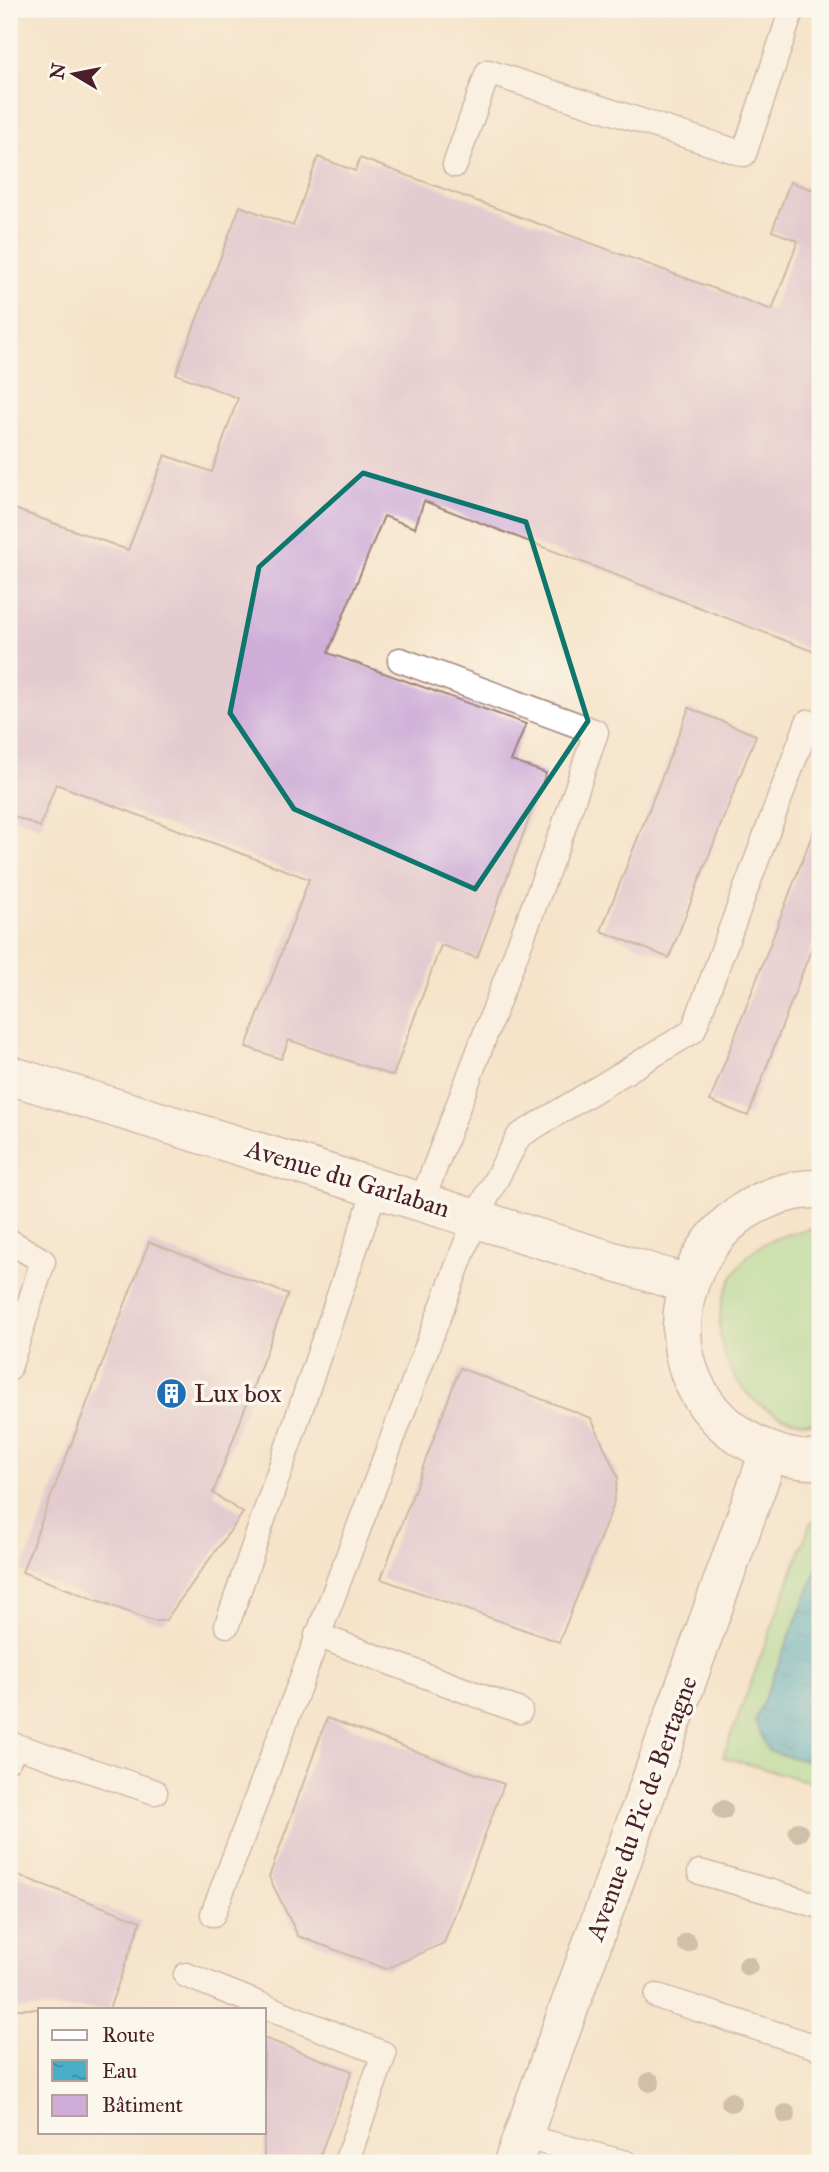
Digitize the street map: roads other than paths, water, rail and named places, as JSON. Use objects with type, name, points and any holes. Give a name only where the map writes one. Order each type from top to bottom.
[{"type":"street","name":"Avenue du Garlaban","points":[[9,1075],[687,1284]]},
{"type":"street","points":[[819,1186],[783,1193],[742,1213],[724,1226],[702,1253],[687,1284],[681,1318],[684,1352],[695,1385],[722,1422],[739,1437],[769,1452],[808,1461],[820,1460]]},
{"type":"street","name":"Avenue du Pic de Bertagne","points":[[519,2150],[769,1452]]},
{"type":"lane","points":[[456,165],[488,72],[744,154],[792,9]]},
{"type":"lane","points":[[400,660],[596,732],[558,845],[422,1201]]},
{"type":"lane","points":[[213,1914],[476,1217],[519,1136],[693,1031],[808,722],[820,726]]},
{"type":"lane","points":[[227,1625],[376,1187]]},
{"type":"lane","points":[[9,1241],[43,1261],[9,1368]]},
{"type":"lane","points":[[317,1635],[520,1711]]},
{"type":"lane","points":[[9,1759],[16,1746],[156,1792]]},
{"type":"lane","points":[[700,1871],[820,1906]]},
{"type":"lane","points":[[186,1975],[384,2054],[346,2163]]},
{"type":"lane","points":[[657,1996],[820,2048]]},
{"type":"lane","points":[[519,2150],[626,2163]]},
{"type":"water","points":[[820,1562],[820,1765],[768,1751],[755,1721]]},
{"type":"place","name":"Lux box","points":[[171,1393]]}]
